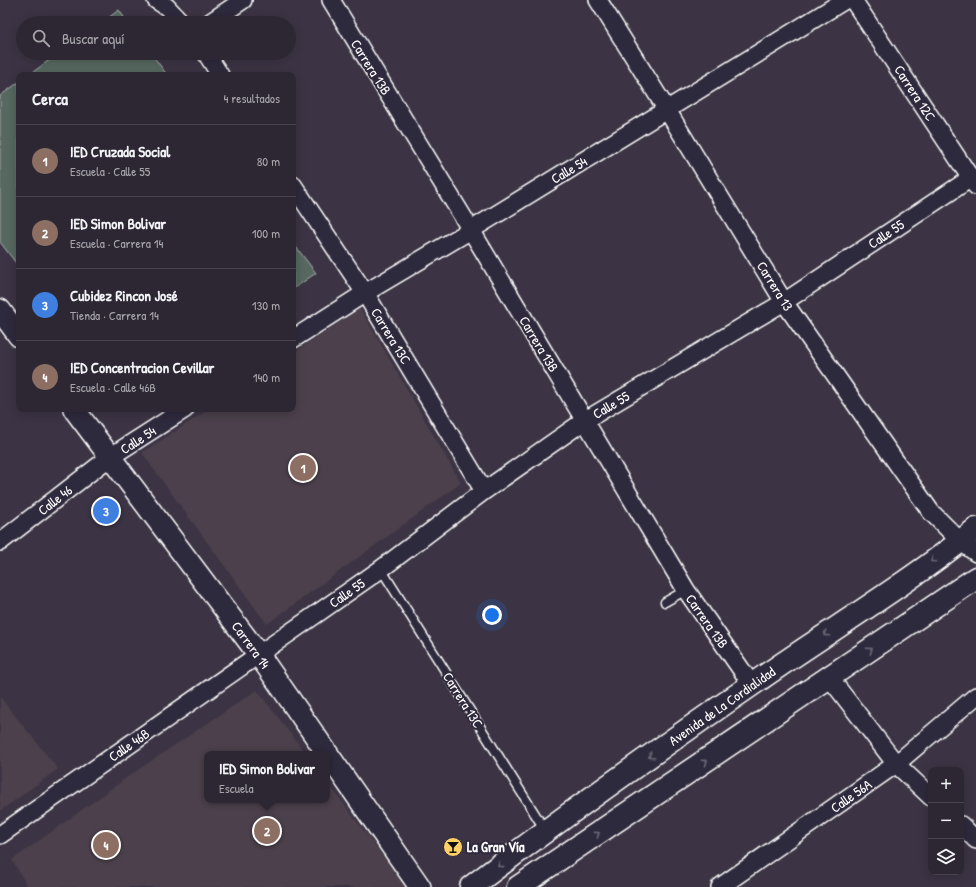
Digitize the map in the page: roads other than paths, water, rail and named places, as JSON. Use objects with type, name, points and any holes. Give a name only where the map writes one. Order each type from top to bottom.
[{"type":"main road","name":"Avenida de La Cordialidad","points":[[471,887],[545,830],[752,685],[971,541]]},
{"type":"main road","points":[[518,887],[830,678],[976,578]]},
{"type":"street","points":[[156,0],[175,16]]},
{"type":"street","points":[[219,16],[243,0]]},
{"type":"street","name":"Carrera 13B","points":[[330,0],[471,230],[686,590],[752,685]]},
{"type":"street","name":"Carrera 13","points":[[598,0],[784,302],[931,512],[971,541]]},
{"type":"street","name":"Calle 54","points":[[296,337],[365,293],[471,230],[845,0]]},
{"type":"street","name":"Carrera 12C","points":[[854,0],[974,179]]},
{"type":"street","points":[[210,60],[218,72]]},
{"type":"street","name":"Calle 55","points":[[259,655],[381,569],[484,491],[584,421],[784,302],[974,179]]},
{"type":"street","name":"Carrera 13C","points":[[296,190],[365,293],[484,491]]},
{"type":"street","points":[[0,310],[16,332]]},
{"type":"street","name":"Carrera 14","points":[[76,412],[259,655],[326,751]]},
{"type":"street","name":"Calle 54","points":[[110,457],[180,412]]},
{"type":"street","name":"Calle 46","points":[[0,542],[110,457]]},
{"type":"street","name":"Calle 46B","points":[[0,835],[259,655]]},
{"type":"street","points":[[830,678],[896,764],[928,794]]},
{"type":"street","name":"Calle 56A","points":[[720,887],[896,764],[976,696]]},
{"type":"street","name":"Carrera 14","points":[[330,757],[420,887]]},
{"type":"street","points":[[964,829],[976,840]]},
{"type":"lane","name":"Carrera 13C","points":[[381,569],[545,830]]},
{"type":"lane","points":[[665,602],[686,590]]},
{"type":"place","name":"IED Cruzada Social","points":[[303,468]]},
{"type":"place","name":"Cubidez Rincon José","points":[[106,511]]},
{"type":"place","name":"IED Simon Bolivar","points":[[267,831]]},
{"type":"place","name":"IED Concentracion Cevillar","points":[[106,845]]},
{"type":"place","name":"La Gran Vía","points":[[453,847]]}]
